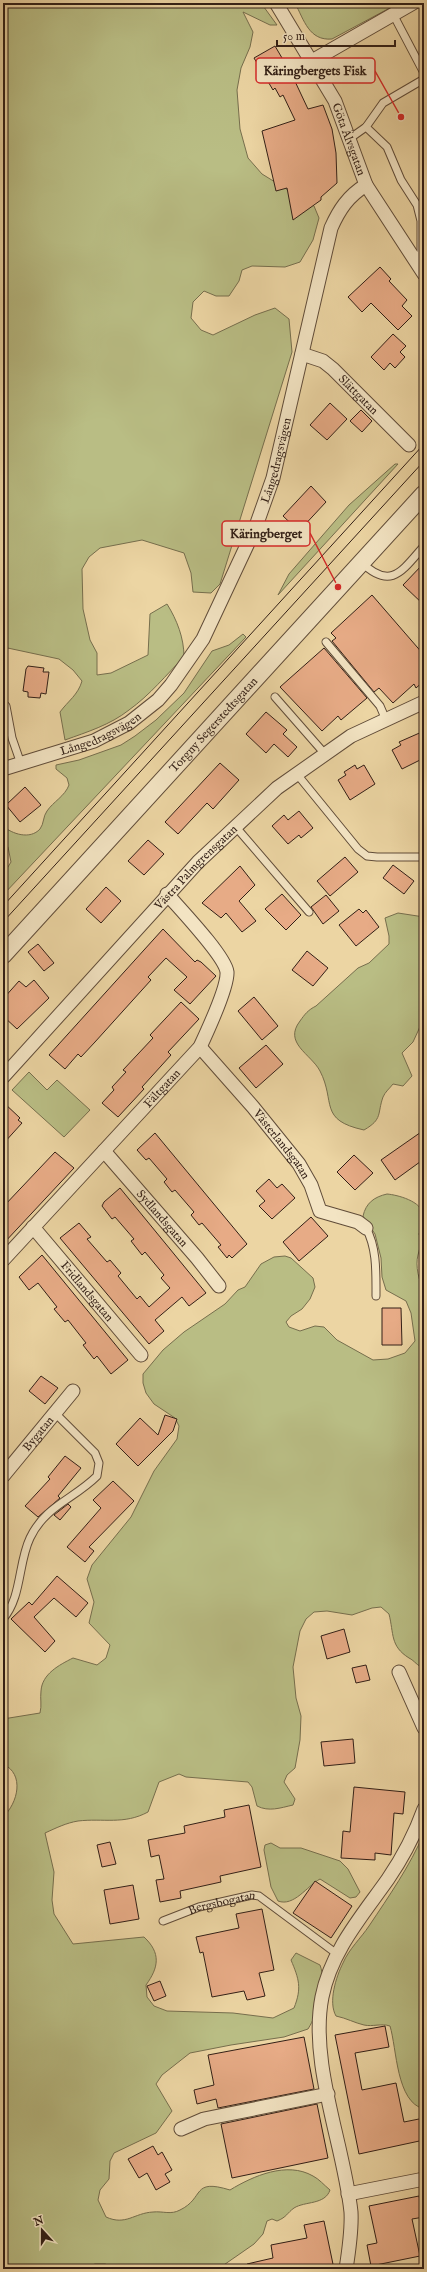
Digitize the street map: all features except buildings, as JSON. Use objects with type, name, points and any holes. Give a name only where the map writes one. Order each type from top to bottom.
[{"type":"street","name":"Göta Älvsgatan","points":[[276,3],[312,60],[335,101],[366,185],[424,274]]},
{"type":"street","points":[[312,60],[413,3]]},
{"type":"street","name":"Långedragsvägen","points":[[3,769],[94,741],[129,723],[158,700],[185,667],[203,639],[256,526],[279,456],[331,228],[340,207],[356,190],[366,185]]},
{"type":"street","name":"Slättgatan","points":[[302,354],[323,362],[333,369],[409,445]]},
{"type":"street","name":"Torgny Segerstedtsgatan","points":[[3,955],[361,562],[421,503]]},
{"type":"street","name":"Västra Palmgrensgatan","points":[[3,1077],[167,894],[235,826],[296,774],[351,736],[424,702]]},
{"type":"street","name":"Fältgatan","points":[[3,1260],[200,1047],[224,986],[227,971],[221,958],[167,894]]},
{"type":"street","name":"Västerlandsgatan","points":[[200,1047],[253,1107],[299,1164],[311,1185],[320,1211],[358,1222],[366,1228]]},
{"type":"street","name":"Sydlandsgatan","points":[[104,1151],[197,1258],[219,1286]]},
{"type":"street","name":"Fridlandsgatan","points":[[33,1227],[141,1355]]},
{"type":"street","name":"Bygatan","points":[[3,1476],[73,1391]]},
{"type":"street","points":[[399,1672],[424,1728]]},
{"type":"street","points":[[346,2269],[350,2241],[351,2213],[321,2059],[319,2024],[326,1982],[337,1954],[399,1862],[424,1809]]},
{"type":"street","points":[[181,2129],[204,2119],[328,2094]]},
{"type":"street","points":[[348,2194],[424,2179]]},
{"type":"lane","points":[[393,14],[424,73]]},
{"type":"lane","points":[[349,139],[366,127],[383,103],[424,79]]},
{"type":"lane","points":[[366,127],[387,147],[401,180],[417,205],[421,221],[421,252],[416,262]]},
{"type":"lane","points":[[361,562],[374,574],[387,578],[400,572],[424,546]]},
{"type":"lane","points":[[326,642],[380,706],[386,720]]},
{"type":"lane","points":[[275,697],[325,754]]},
{"type":"lane","points":[[6,706],[12,738],[21,764]]},
{"type":"lane","points":[[296,774],[358,849],[367,856],[424,857]]},
{"type":"lane","points":[[235,826],[309,912]]},
{"type":"lane","points":[[366,1228],[371,1239],[375,1262],[376,1296]]},
{"type":"lane","points":[[3,1619],[9,1610],[13,1599],[30,1538],[38,1524],[57,1505],[97,1476],[98,1463],[95,1453],[55,1413]]},
{"type":"lane","name":"Bergsbogatan","points":[[163,1921],[199,1907],[252,1895],[259,1896],[337,1954]]},
{"type":"green space","points":[[3,3],[261,3],[277,25],[270,25],[243,12],[253,32],[250,47],[241,68],[237,90],[240,129],[248,158],[262,174],[314,206],[319,218],[313,240],[300,262],[285,267],[252,266],[242,270],[239,281],[229,296],[216,296],[204,291],[193,302],[191,318],[201,330],[213,335],[255,315],[275,308],[289,319],[292,352],[220,584],[211,593],[193,592],[191,573],[184,553],[142,540],[100,548],[89,557],[82,569],[83,609],[90,640],[97,653],[97,675],[111,673],[148,655],[150,614],[167,604],[179,629],[183,643],[184,657],[158,685],[122,715],[98,728],[65,740],[60,712],[75,694],[82,681],[73,670],[59,659],[3,647]]},
{"type":"green space","points":[[295,3],[399,3],[332,39],[324,39],[318,37],[308,28]]},
{"type":"green space","points":[[395,464],[398,464],[278,595],[289,574],[349,505]]},
{"type":"green space","points":[[243,634],[246,637],[3,895],[3,875],[11,862],[8,847],[3,841],[3,826],[21,835],[31,834],[40,829],[47,811],[65,792],[69,785],[67,778],[56,769],[56,765],[79,760],[121,745],[135,736],[156,720],[184,693],[212,651],[229,645]]},
{"type":"green space","points":[[398,913],[424,917],[424,1018],[413,1042],[402,1053],[412,1076],[403,1086],[393,1084],[383,1097],[377,1119],[364,1130],[340,1121],[334,1115],[325,1082],[320,1071],[296,1042],[296,1029],[305,1014],[358,968],[369,963],[389,944],[389,936],[385,918]]},
{"type":"green space","points":[[29,1072],[47,1090],[57,1080],[90,1110],[64,1137],[12,1090]]},
{"type":"green space","points":[[387,1194],[403,1197],[414,1202],[422,1210],[424,1215],[419,1234],[421,1242],[417,1259],[417,1269],[424,1291],[424,1668],[418,1665],[399,1649],[394,1639],[389,1614],[381,1607],[372,1608],[352,1615],[327,1611],[314,1612],[306,1619],[300,1631],[293,1667],[296,1698],[301,1716],[300,1740],[295,1768],[287,1775],[284,1782],[295,1799],[293,1805],[275,1809],[261,1808],[257,1806],[252,1787],[248,1782],[186,1777],[179,1774],[159,1782],[148,1812],[139,1816],[122,1820],[78,1821],[65,1824],[45,1833],[54,1872],[52,1900],[54,1914],[73,1944],[144,1937],[150,1943],[156,1954],[156,1966],[146,1985],[147,1997],[154,2006],[167,2011],[233,2013],[273,2018],[294,2008],[299,1989],[298,1978],[291,1960],[296,1953],[320,1965],[322,1972],[322,1989],[320,1998],[315,2015],[308,2029],[284,2037],[190,2053],[162,2075],[156,2084],[172,2111],[156,2133],[114,2153],[110,2161],[109,2179],[100,2190],[98,2200],[106,2217],[125,2220],[146,2213],[170,2213],[180,2210],[188,2205],[200,2191],[209,2186],[230,2190],[260,2175],[281,2170],[303,2172],[315,2177],[330,2190],[324,2198],[298,2206],[277,2221],[272,2219],[267,2221],[263,2234],[254,2244],[218,2269],[120,2269],[105,2264],[95,2264],[82,2269],[3,2269],[3,1817],[8,1811],[15,1797],[17,1781],[10,1769],[3,1764],[3,1719],[40,1713],[41,1691],[44,1680],[52,1671],[62,1664],[73,1658],[97,1665],[106,1658],[110,1645],[89,1623],[94,1602],[87,1579],[92,1565],[131,1517],[154,1471],[177,1439],[179,1426],[175,1418],[154,1404],[146,1393],[143,1383],[143,1374],[163,1350],[184,1332],[225,1304],[238,1290],[245,1287],[261,1264],[274,1257],[285,1256],[291,1258],[313,1278],[315,1287],[310,1299],[302,1309],[291,1316],[286,1322],[289,1327],[300,1331],[315,1326],[324,1327],[337,1340],[373,1360],[388,1359],[405,1353],[415,1341],[411,1313],[406,1301],[386,1290],[382,1277],[381,1258],[375,1234],[363,1216],[364,1211],[371,1201]]},
{"type":"green space","points":[[424,1833],[424,2109],[415,2104],[408,2096],[403,2086],[396,2061],[390,2026],[364,2025],[336,2016],[333,1997],[340,1969],[346,1958],[399,1881]]},
{"type":"green space","points":[[271,1843],[280,1848],[301,1848],[340,1861],[348,1869],[360,1892],[356,1897],[350,1898],[320,1879],[295,1899],[284,1902],[278,1901],[271,1887],[264,1850],[265,1845]]},
{"type":"tram line","points":[[3,906],[424,444]]},
{"type":"tram line","points":[[3,922],[424,461]]},
{"type":"place","name":"Käringbergets Fisk","points":[[401,117]]},
{"type":"place","name":"Käringberget","points":[[338,587]]}]
